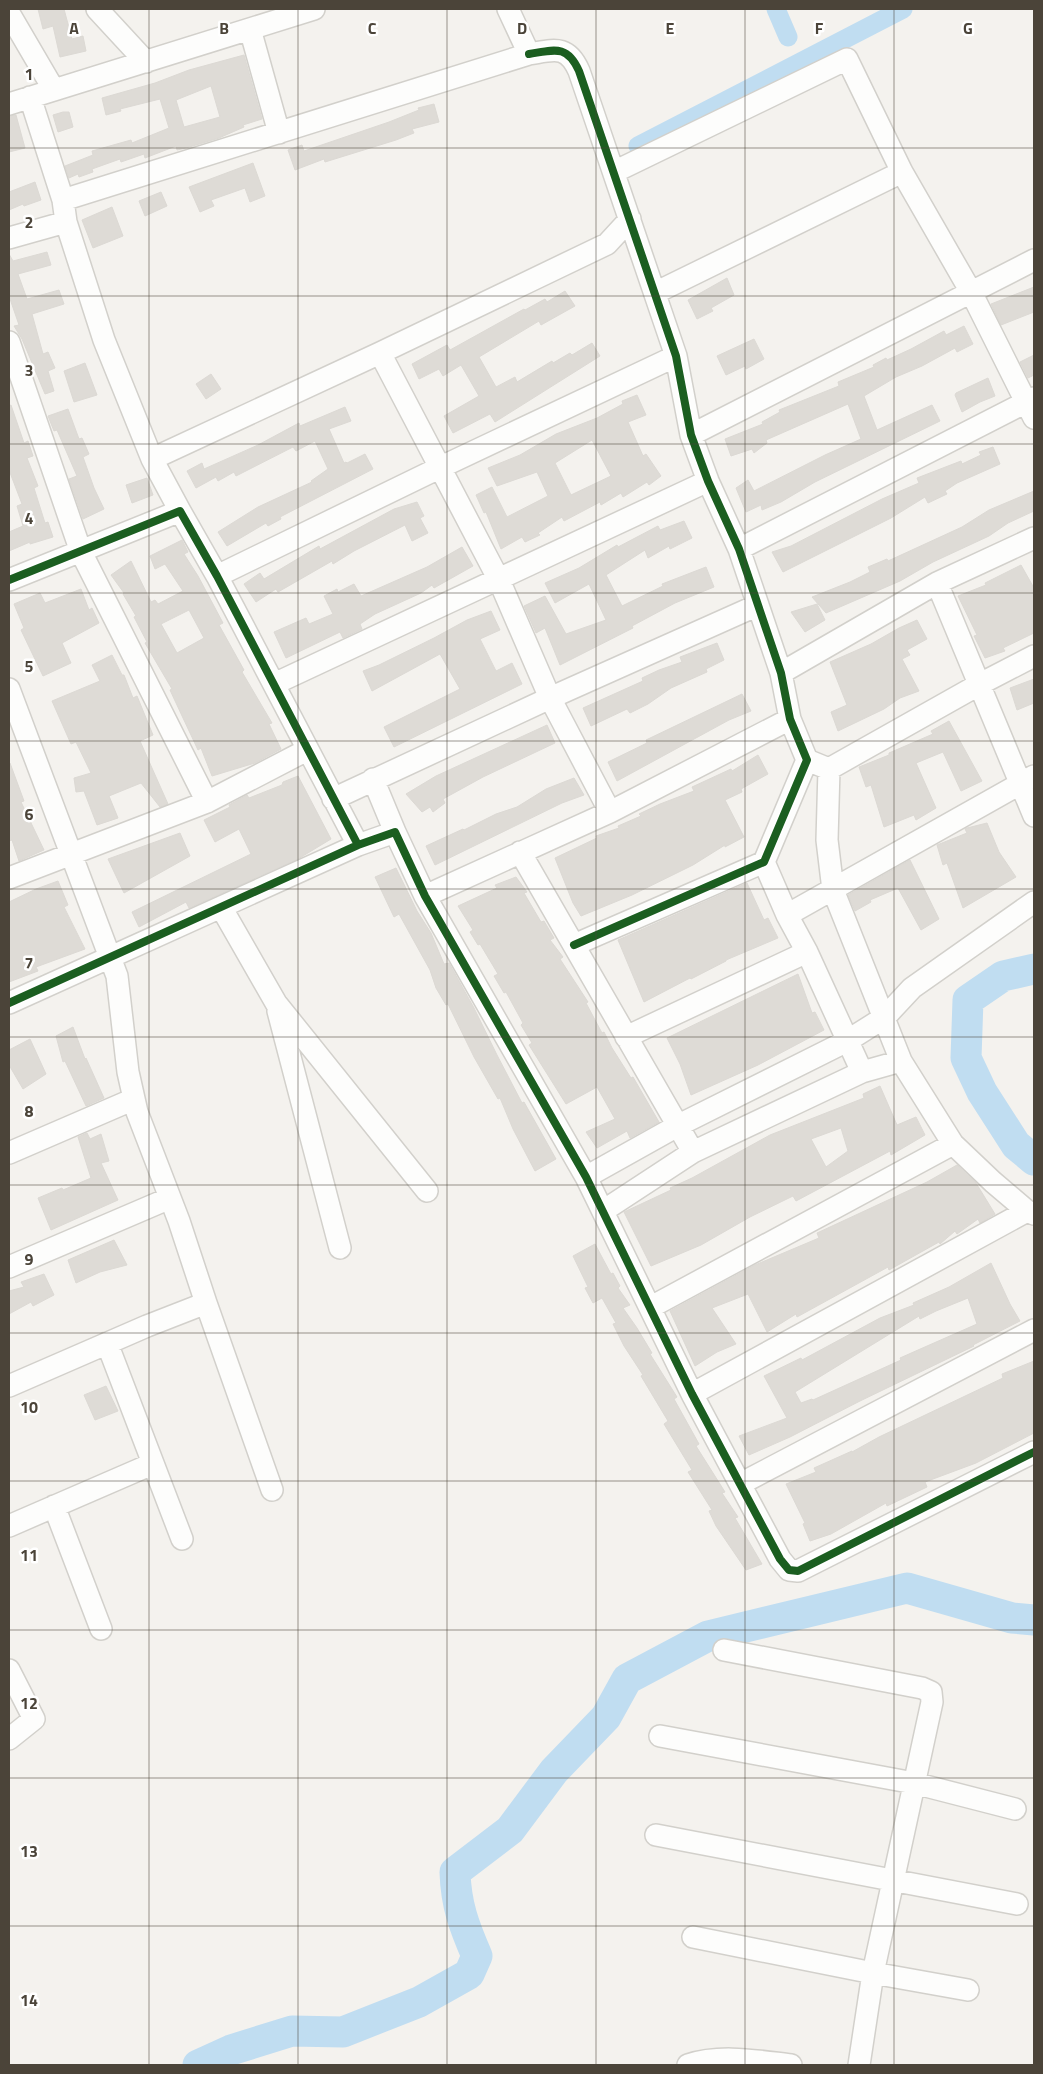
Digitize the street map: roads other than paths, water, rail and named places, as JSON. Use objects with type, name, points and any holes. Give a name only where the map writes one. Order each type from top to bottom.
[{"type":"street","points":[[97,9],[146,62]]},
{"type":"street","points":[[9,104],[314,9]]},
{"type":"street","points":[[508,9],[530,54]]},
{"type":"street","points":[[9,13],[54,90]]},
{"type":"street","points":[[250,29],[279,133]]},
{"type":"street","points":[[63,200],[530,54],[556,49],[568,53],[575,60],[644,258],[676,356],[691,435],[708,481],[739,549],[781,673],[790,719],[807,760],[829,769]]},
{"type":"street","points":[[614,172],[847,59],[902,172],[971,292],[1032,406],[739,549]]},
{"type":"street","points":[[30,98],[63,200],[66,222],[104,340],[152,459],[217,576],[358,845]]},
{"type":"street","points":[[655,293],[902,172]]},
{"type":"street","points":[[152,459],[380,353],[607,244],[630,218]]},
{"type":"street","points":[[9,238],[66,222]]},
{"type":"street","points":[[607,244],[644,258]]},
{"type":"street","points":[[691,435],[1034,260]]},
{"type":"street","points":[[9,342],[81,552],[207,802]]},
{"type":"street","points":[[380,353],[499,580],[550,698],[610,812]]},
{"type":"street","points":[[217,576],[676,356]]},
{"type":"street","points":[[274,684],[708,481]]},
{"type":"street","points":[[9,580],[180,511]]},
{"type":"street","points":[[781,673],[937,583],[1034,538]]},
{"type":"street","points":[[937,583],[980,684],[1028,780],[1034,816]]},
{"type":"street","points":[[333,799],[550,698],[758,605]]},
{"type":"street","points":[[829,769],[980,684],[1034,656]]},
{"type":"street","points":[[9,689],[116,976],[128,1072],[137,1112],[196,1269],[206,1303],[272,1490]]},
{"type":"street","points":[[425,896],[610,812],[790,719]]},
{"type":"street","points":[[9,878],[207,802],[307,750]]},
{"type":"street","points":[[574,944],[764,862],[807,760]]},
{"type":"street","points":[[692,1394],[1031,1213],[993,1182],[953,1144],[901,1061],[834,890],[827,840],[829,769]]},
{"type":"street","points":[[373,779],[425,896],[586,1176],[692,1394],[780,1559],[789,1570],[798,1571],[1034,1452]]},
{"type":"street","points":[[787,915],[1028,780]]},
{"type":"street","points":[[9,1003],[358,845],[395,832]]},
{"type":"street","points":[[520,852],[693,1152]]},
{"type":"street","points":[[764,862],[787,915],[807,952],[862,1072]]},
{"type":"street","points":[[586,1176],[679,1125],[847,1041],[885,1017],[912,988],[1034,902]]},
{"type":"street","points":[[221,907],[276,1003],[428,1191]]},
{"type":"street","points":[[626,1037],[807,952]]},
{"type":"street","points":[[276,1003],[340,1248]]},
{"type":"street","points":[[603,1211],[693,1152],[862,1072],[901,1061]]},
{"type":"street","points":[[9,1153],[134,1099]]},
{"type":"street","points":[[651,1307],[953,1144]]},
{"type":"street","points":[[9,1267],[170,1198]]},
{"type":"street","points":[[9,1386],[206,1303]]},
{"type":"street","points":[[740,1484],[1034,1330]]},
{"type":"street","points":[[107,1344],[182,1539]]},
{"type":"street","points":[[9,1526],[152,1464]]},
{"type":"street","points":[[54,1506],[101,1628]]},
{"type":"street","points":[[724,1650],[922,1688],[931,1692],[932,1702],[873,1973],[858,2065]]},
{"type":"street","points":[[9,1670],[34,1719],[9,1739]]},
{"type":"street","points":[[660,1736],[914,1782],[1015,1809]]},
{"type":"street","points":[[656,1835],[1017,1904]]},
{"type":"street","points":[[693,1937],[968,1990]]},
{"type":"street","points":[[688,2065],[705,2059],[750,2060],[791,2065]]},
{"type":"waterway","points":[[776,9],[788,37]]},
{"type":"waterway","points":[[638,146],[903,9]]},
{"type":"waterway","points":[[1034,969],[1003,976],[968,1000],[966,1058],[982,1092],[1016,1145],[1034,1160]]},
{"type":"waterway","points":[[198,2065],[231,2050],[292,2031],[343,2032],[419,2002],[469,1974],[477,1956],[462,1915],[457,1895],[455,1872],[510,1830],[554,1771],[606,1717],[627,1679],[708,1636],[907,1588],[1012,1618],[1034,1620]]}]
